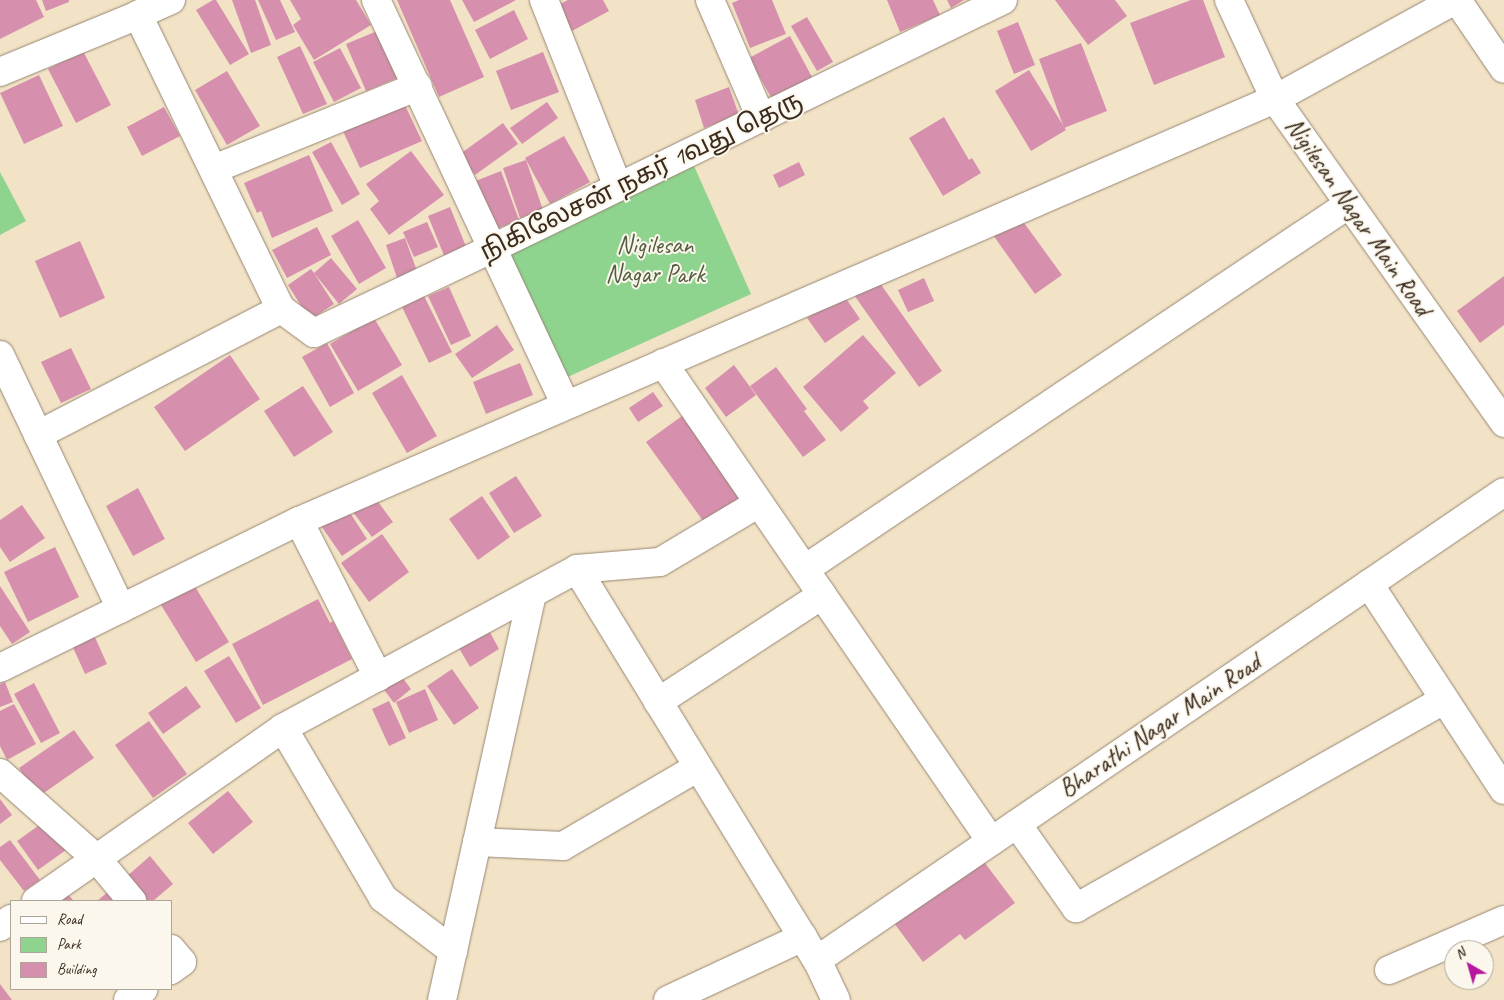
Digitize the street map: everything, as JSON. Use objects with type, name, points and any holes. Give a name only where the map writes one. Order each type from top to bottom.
[{"type":"street","points":[[0,72],[171,0]]},
{"type":"street","points":[[376,0],[566,405]]},
{"type":"street","points":[[544,0],[618,187]]},
{"type":"street","points":[[710,0],[761,118]]},
{"type":"street","name":"நிகிலேசன் நகர் 1வது தெரு","points":[[281,309],[314,333],[1003,0]]},
{"type":"street","name":"Nigilesan Nagar Main Road","points":[[1229,0],[1275,99],[1504,424]]},
{"type":"street","points":[[0,668],[299,521],[1275,99],[1456,0],[1504,69]]},
{"type":"street","points":[[38,435],[281,309],[138,15]]},
{"type":"street","points":[[214,169],[418,86]]},
{"type":"street","points":[[804,569],[1349,204]]},
{"type":"street","points":[[0,356],[121,609]]},
{"type":"street","points":[[663,363],[991,842]]},
{"type":"street","name":"Bharathi Nagar Main Road","points":[[817,960],[1504,492]]},
{"type":"street","points":[[37,900],[283,728],[577,569],[660,562],[759,503]]},
{"type":"street","points":[[299,521],[378,677]]},
{"type":"street","points":[[577,569],[817,960],[836,1000]]},
{"type":"street","points":[[1369,584],[1504,790]]},
{"type":"street","points":[[442,1000],[532,594]]},
{"type":"street","points":[[658,702],[822,595]]},
{"type":"street","points":[[1017,824],[1076,908],[1444,700]]},
{"type":"street","points":[[283,728],[383,898],[453,951]]},
{"type":"street","points":[[477,842],[563,846],[698,767]]},
{"type":"street","points":[[0,773],[96,859],[131,900]]},
{"type":"street","points":[[1388,970],[1504,920]]},
{"type":"street","points":[[668,1000],[803,937]]},
{"type":"street","points":[[172,950],[182,962],[172,969]]},
{"type":"street","points":[[128,1000],[143,990]]},
{"type":"green space","name":"Nigilesan Nagar Park","points":[[694,166],[751,294],[561,380],[503,252]]},
{"type":"green space","points":[[0,172],[26,221],[0,235]]},
{"type":"building","points":[[0,0],[36,0],[44,17],[0,39]]},
{"type":"building","points":[[42,0],[69,0],[69,2],[46,11]]},
{"type":"building","points":[[216,0],[249,54],[230,65],[196,10]]},
{"type":"building","points":[[232,0],[255,0],[271,45],[251,53]]},
{"type":"building","points":[[258,0],[280,0],[295,32],[276,40]]},
{"type":"building","points":[[290,0],[356,0],[371,25],[314,60],[293,25],[301,19]]},
{"type":"building","points":[[397,0],[450,0],[484,77],[439,97]]},
{"type":"building","points":[[462,0],[516,0],[474,22]]},
{"type":"building","points":[[568,0],[603,0],[609,11],[570,32],[556,6]]},
{"type":"building","points":[[739,0],[772,0],[786,34],[750,48],[732,3]]},
{"type":"building","points":[[887,0],[933,0],[940,15],[900,32]]},
{"type":"building","points":[[947,0],[964,0],[951,8]]},
{"type":"building","points":[[1055,0],[1115,0],[1127,16],[1088,45]]},
{"type":"building","points":[[1191,0],[1203,0],[1225,57],[1154,85],[1130,23]]},
{"type":"building","points":[[514,10],[528,39],[490,59],[475,30]]},
{"type":"building","points":[[807,17],[833,62],[817,71],[791,26]]},
{"type":"building","points":[[1018,22],[1035,65],[1014,74],[997,31]]},
{"type":"building","points":[[382,29],[402,76],[366,91],[346,44]]},
{"type":"building","points":[[790,36],[812,77],[772,99],[749,58]]},
{"type":"building","points":[[1081,43],[1107,111],[1064,128],[1039,59]]},
{"type":"building","points":[[300,46],[327,104],[303,114],[277,57]]},
{"type":"building","points":[[340,48],[361,88],[334,102],[313,62]]},
{"type":"building","points":[[83,51],[111,105],[76,123],[48,69]]},
{"type":"building","points":[[543,52],[559,92],[511,110],[496,71]]},
{"type":"building","points":[[1029,70],[1066,130],[1031,151],[995,91]]},
{"type":"building","points":[[227,71],[260,126],[227,145],[195,90]]},
{"type":"building","points":[[39,75],[63,126],[24,144],[0,93]]},
{"type":"building","points":[[729,87],[739,115],[704,128],[695,100]]},
{"type":"building","points":[[403,101],[422,141],[360,168],[342,129]]},
{"type":"building","points":[[547,102],[558,118],[522,144],[510,128]]},
{"type":"building","points":[[164,107],[180,136],[142,156],[127,127]]},
{"type":"building","points":[[944,117],[969,160],[972,158],[981,173],[943,196],[909,138]]},
{"type":"building","points":[[503,123],[518,144],[475,175],[460,154]]},
{"type":"building","points":[[564,136],[590,182],[550,204],[525,158]]},
{"type":"building","points":[[331,142],[360,194],[342,205],[312,152]]},
{"type":"building","points":[[411,151],[444,195],[389,235],[370,209],[379,201],[366,184]]},
{"type":"building","points":[[309,155],[333,211],[272,238],[261,211],[257,213],[244,183]]},
{"type":"building","points":[[526,160],[543,210],[520,218],[503,168]]},
{"type":"building","points":[[799,162],[805,175],[779,188],[773,175]]},
{"type":"building","points":[[501,171],[519,220],[491,231],[473,182]]},
{"type":"building","points":[[450,207],[467,249],[445,258],[428,216]]},
{"type":"building","points":[[1019,216],[1062,275],[1035,294],[993,235]]},
{"type":"building","points":[[358,220],[386,268],[359,284],[331,236]]},
{"type":"building","points":[[427,222],[438,247],[414,257],[403,232]]},
{"type":"building","points":[[317,227],[331,255],[287,278],[272,250]]},
{"type":"building","points":[[405,238],[417,271],[397,278],[386,245]]},
{"type":"building","points":[[80,241],[105,298],[60,318],[35,261]]},
{"type":"building","points":[[331,258],[357,289],[339,304],[314,273]]},
{"type":"building","points":[[311,269],[334,304],[310,320],[288,285]]},
{"type":"building","points":[[1504,276],[1504,325],[1480,343],[1457,311]]},
{"type":"building","points":[[924,278],[934,301],[908,312],[898,290]]},
{"type":"building","points":[[877,279],[942,371],[919,387],[854,295]]},
{"type":"building","points":[[449,287],[471,336],[451,345],[428,296]]},
{"type":"building","points":[[843,294],[860,319],[825,343],[807,318]]},
{"type":"building","points":[[424,296],[452,352],[429,363],[402,307]]},
{"type":"building","points":[[374,318],[402,365],[358,391],[330,344]]},
{"type":"building","points":[[497,325],[514,350],[472,378],[455,354]]},
{"type":"building","points":[[863,335],[896,373],[863,401],[869,408],[841,432],[803,387]]},
{"type":"building","points":[[327,343],[354,393],[330,407],[302,357]]},
{"type":"building","points":[[71,348],[91,389],[61,403],[41,362]]},
{"type":"building","points":[[230,355],[260,399],[185,451],[154,407]]},
{"type":"building","points":[[520,363],[533,395],[486,414],[473,382]]},
{"type":"building","points":[[734,365],[756,395],[726,417],[705,388]]},
{"type":"building","points":[[776,367],[807,409],[804,411],[826,440],[803,457],[750,386]]},
{"type":"building","points":[[402,375],[437,436],[407,453],[372,393]]},
{"type":"building","points":[[303,386],[333,432],[294,457],[264,411]]},
{"type":"building","points":[[653,392],[663,406],[638,422],[629,408]]},
{"type":"building","points":[[682,416],[742,499],[706,525],[646,442]]},
{"type":"building","points":[[516,476],[542,516],[514,533],[489,493]]},
{"type":"building","points":[[138,488],[165,539],[133,556],[106,506]]},
{"type":"building","points":[[370,491],[393,522],[372,537],[349,507]]},
{"type":"building","points":[[482,496],[510,537],[478,560],[449,519]]},
{"type":"building","points":[[343,502],[367,539],[342,556],[317,520]]},
{"type":"building","points":[[22,505],[45,538],[10,562],[0,547],[0,520]]},
{"type":"building","points":[[382,534],[409,572],[369,602],[341,563]]},
{"type":"building","points":[[55,547],[79,597],[28,622],[4,572]]},
{"type":"building","points":[[191,580],[229,642],[196,662],[158,600]]},
{"type":"building","points":[[0,586],[30,632],[12,644],[0,626]]},
{"type":"building","points":[[318,599],[330,623],[333,621],[352,659],[263,705],[232,644]]},
{"type":"building","points":[[486,625],[499,649],[470,667],[456,643]]},
{"type":"building","points":[[93,633],[107,664],[85,674],[71,643]]},
{"type":"building","points":[[229,656],[261,708],[236,723],[204,671]]},
{"type":"building","points":[[452,669],[479,708],[454,725],[427,686]]},
{"type":"building","points":[[399,673],[411,689],[394,703],[382,687]]},
{"type":"building","points":[[5,682],[13,702],[0,707],[0,684]]},
{"type":"building","points":[[34,683],[60,733],[41,743],[14,694]]},
{"type":"building","points":[[186,686],[201,707],[163,734],[148,713]]},
{"type":"building","points":[[425,689],[438,720],[409,733],[396,702]]},
{"type":"building","points":[[389,701],[406,738],[389,746],[372,709]]},
{"type":"building","points":[[14,704],[36,744],[7,760],[0,746],[0,711]]},
{"type":"building","points":[[149,721],[187,774],[153,798],[115,745]]},
{"type":"building","points":[[74,730],[94,758],[38,797],[19,768]]},
{"type":"building","points":[[228,791],[253,822],[213,854],[188,823]]},
{"type":"building","points":[[0,799],[12,815],[0,824]]},
{"type":"building","points":[[45,821],[66,850],[38,870],[17,841]]},
{"type":"building","points":[[10,840],[40,880],[24,891],[0,860],[0,847]]},
{"type":"building","points":[[150,856],[173,884],[154,900],[146,900],[126,877]]},
{"type":"building","points":[[982,859],[1015,903],[965,940],[960,934],[923,962],[894,923]]},
{"type":"building","points":[[65,891],[73,900],[54,900]]},
{"type":"building","points":[[109,891],[117,900],[98,900]]},
{"type":"building","points":[[0,984],[12,1000],[0,1000]]}]
